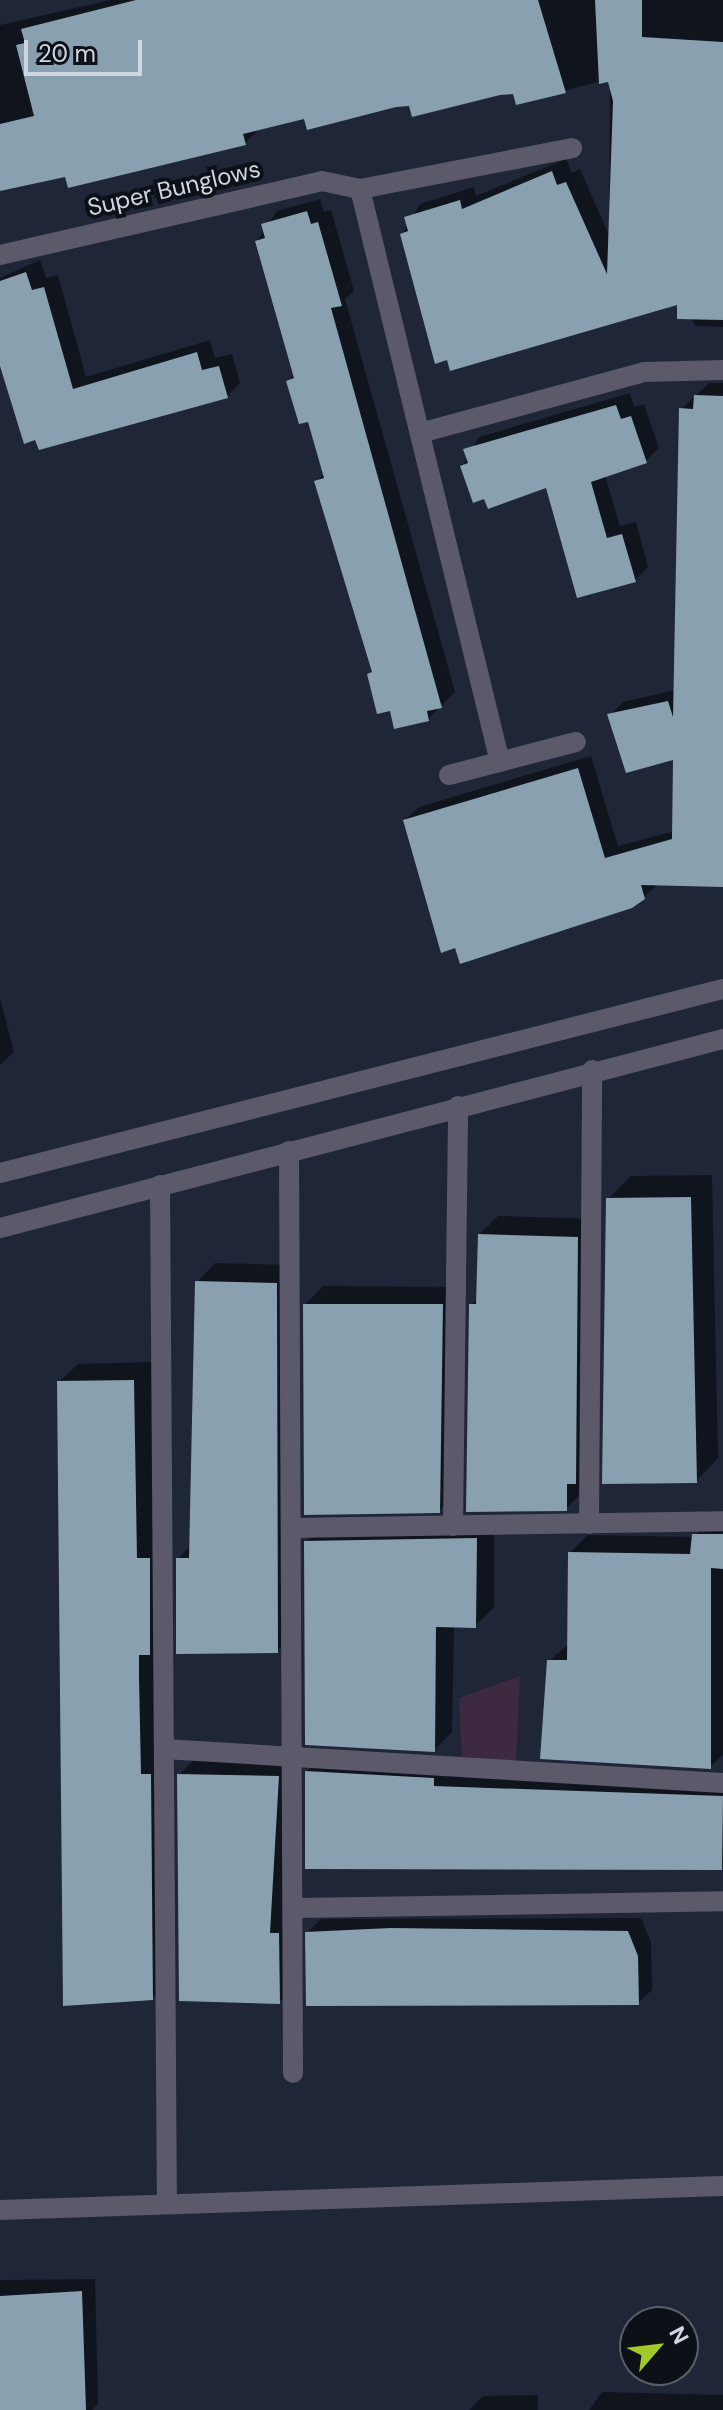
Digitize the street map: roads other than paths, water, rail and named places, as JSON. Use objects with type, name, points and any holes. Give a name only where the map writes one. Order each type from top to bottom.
[{"type":"street","name":"Super Bunglows","points":[[0,255],[322,181],[360,189],[572,148]]},
{"type":"street","points":[[360,189],[500,762]]},
{"type":"street","points":[[420,433],[644,372],[723,370]]},
{"type":"street","points":[[449,775],[576,742]]},
{"type":"street","points":[[0,1173],[723,989]]},
{"type":"street","points":[[0,1228],[592,1070],[723,1039]]},
{"type":"street","points":[[589,1524],[592,1070]]},
{"type":"street","points":[[453,1526],[458,1106]]},
{"type":"street","points":[[289,1151],[296,1908],[293,2073]]},
{"type":"street","points":[[160,1185],[167,2204]]},
{"type":"street","points":[[293,1528],[723,1521]]},
{"type":"street","points":[[164,1749],[723,1783]]},
{"type":"street","points":[[296,1908],[723,1901]]},
{"type":"street","points":[[0,2210],[723,2186]]}]
